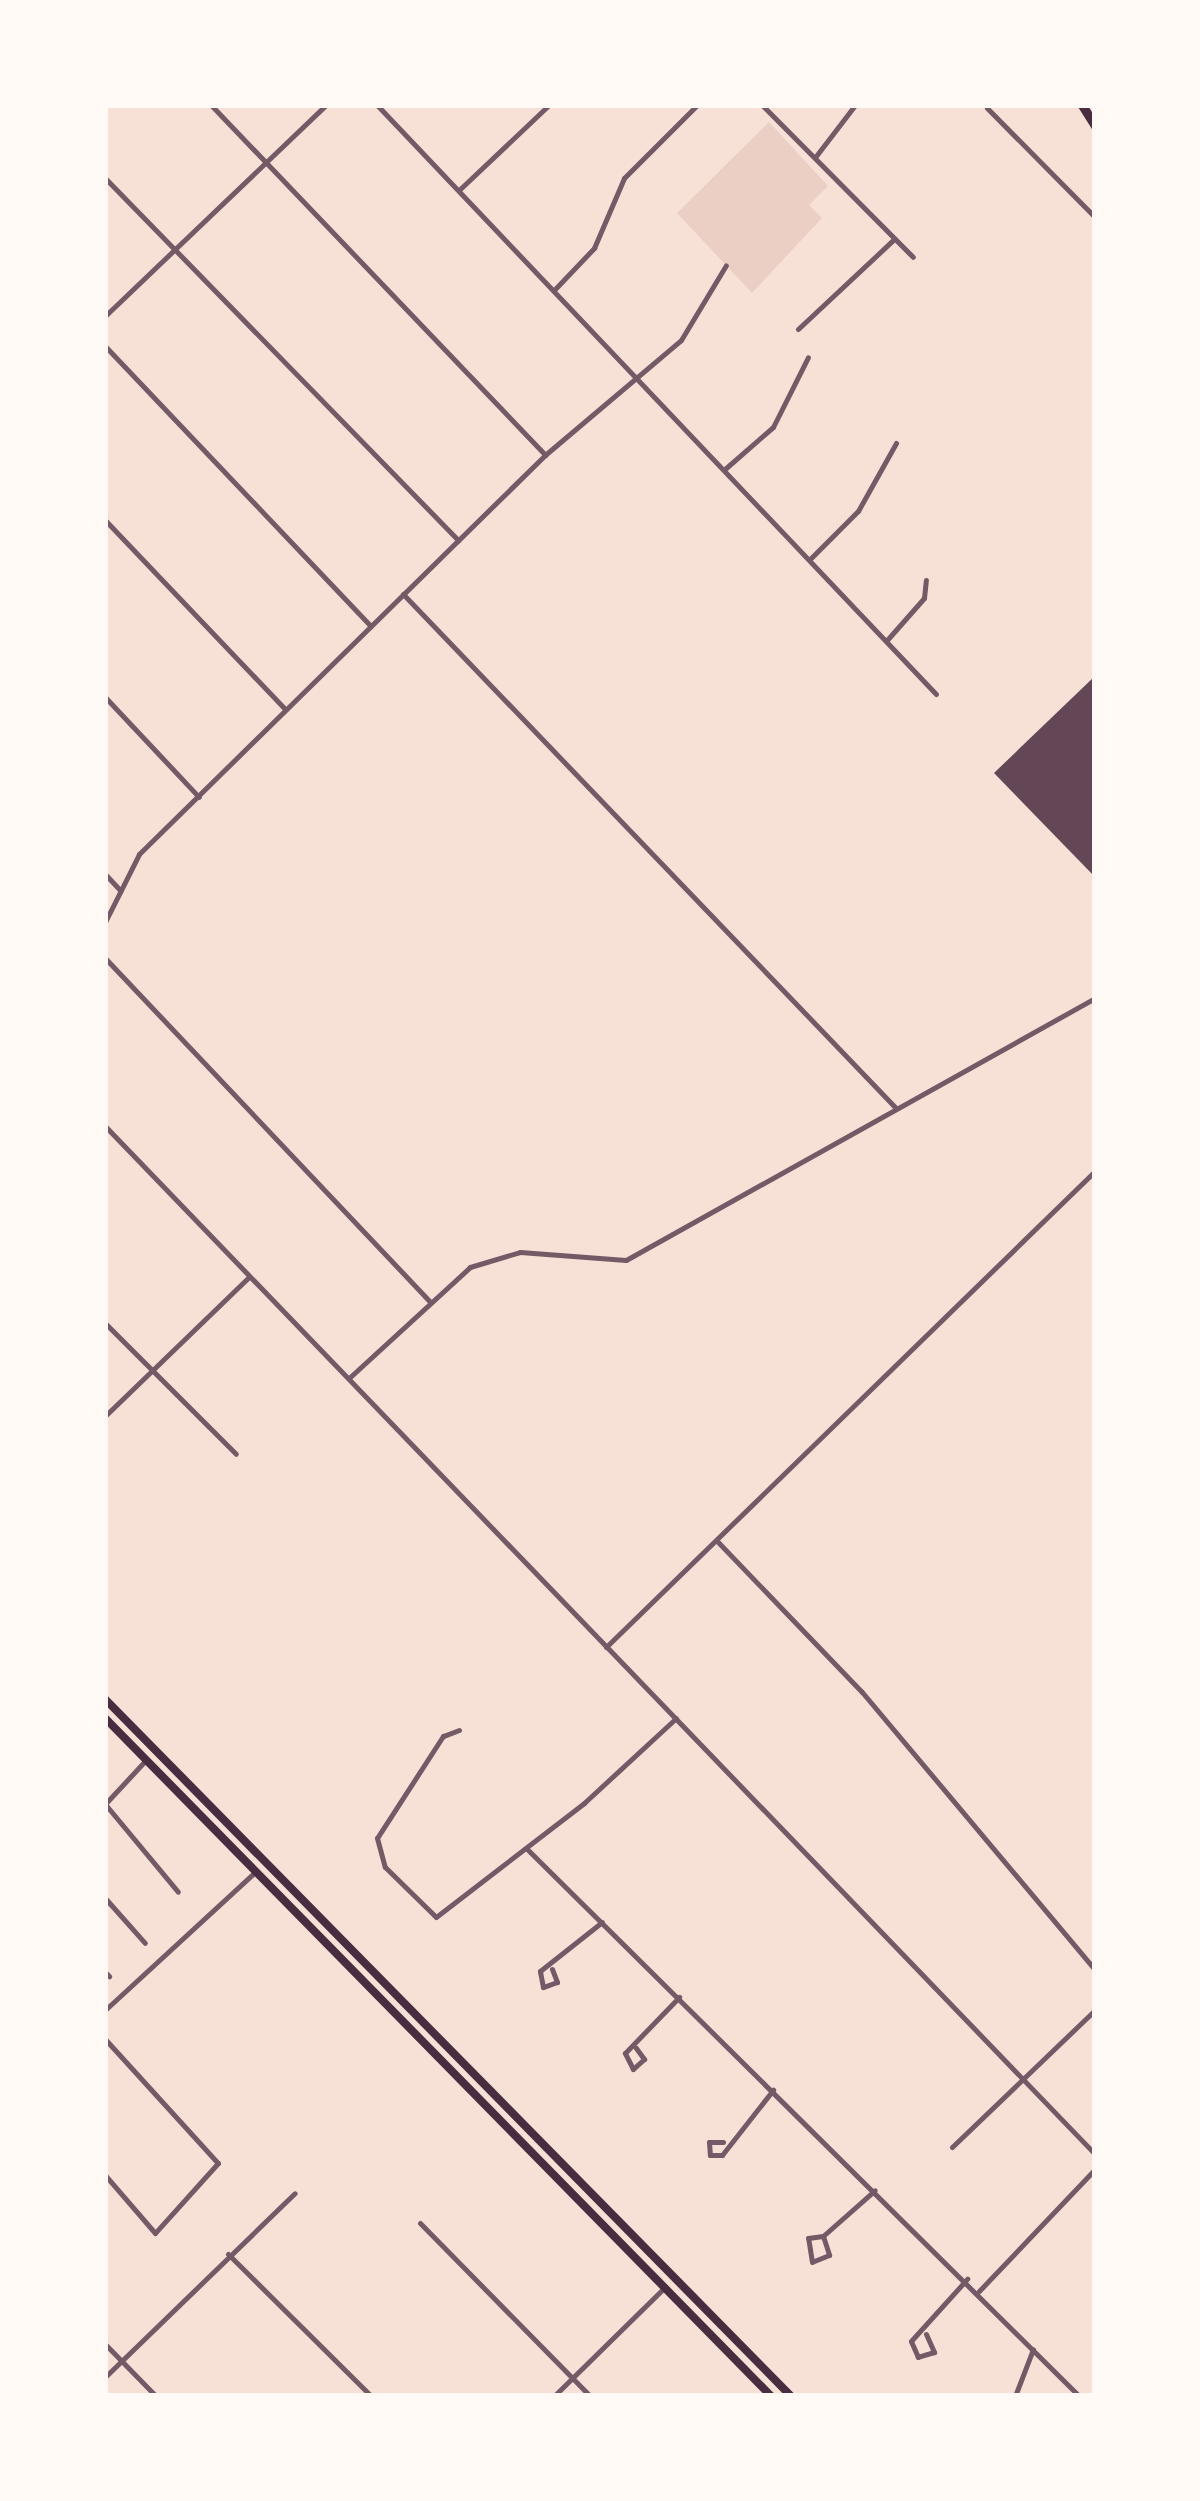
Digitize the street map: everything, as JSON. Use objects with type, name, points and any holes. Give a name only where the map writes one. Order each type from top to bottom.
[{"type":"highway","points":[[1082,105],[1095,126]]},
{"type":"highway","points":[[105,1699],[790,2396]]},
{"type":"highway","points":[[105,1718],[771,2396]]},
{"type":"street","points":[[211,105],[545,456]]},
{"type":"street","points":[[105,316],[326,105]]},
{"type":"street","points":[[377,105],[726,468],[936,694]]},
{"type":"street","points":[[458,190],[549,105]]},
{"type":"street","points":[[554,290],[594,248],[624,178],[696,105]]},
{"type":"street","points":[[762,105],[912,258]]},
{"type":"street","points":[[816,156],[855,105]]},
{"type":"street","points":[[987,108],[1095,217]]},
{"type":"street","points":[[105,178],[458,540]]},
{"type":"street","points":[[798,329],[893,240]]},
{"type":"street","points":[[105,922],[139,854],[545,456],[634,374],[681,340],[726,265]]},
{"type":"street","points":[[105,346],[371,626]]},
{"type":"street","points":[[726,468],[773,427],[808,357]]},
{"type":"street","points":[[811,558],[858,511],[896,443]]},
{"type":"street","points":[[105,520],[284,708]]},
{"type":"street","points":[[887,640],[924,598],[926,580]]},
{"type":"street","points":[[403,594],[895,1107]]},
{"type":"street","points":[[105,697],[199,796]]},
{"type":"street","points":[[105,874],[122,892]]},
{"type":"street","points":[[105,958],[430,1301]]},
{"type":"street","points":[[350,1378],[430,1301],[500,1255],[626,1260],[1095,998]]},
{"type":"street","points":[[105,1126],[1095,2154]]},
{"type":"street","points":[[606,1647],[1095,1171]]},
{"type":"street","points":[[105,1416],[249,1277]]},
{"type":"street","points":[[105,1323],[236,1454]]},
{"type":"street","points":[[717,1541],[875,1707],[1095,1970]]},
{"type":"street","points":[[460,1730],[443,1736],[377,1838],[384,1867],[436,1917],[526,1848],[676,1718]]},
{"type":"street","points":[[147,1758],[105,1804],[178,1892]]},
{"type":"street","points":[[526,1848],[967,2279],[1077,2395]]},
{"type":"street","points":[[105,2010],[257,1870]]},
{"type":"street","points":[[105,1898],[146,1943]]},
{"type":"street","points":[[552,1968],[557,1982],[544,1988],[538,1974],[552,1968],[602,1922]]},
{"type":"street","points":[[636,2048],[643,2063],[630,2068],[624,2056],[636,2048],[679,1997]]},
{"type":"street","points":[[952,2147],[1095,2010]]},
{"type":"street","points":[[105,2040],[218,2163],[155,2233],[105,2175]]},
{"type":"street","points":[[723,2142],[773,2090]]},
{"type":"street","points":[[979,2291],[1095,2169]]},
{"type":"street","points":[[822,2236],[829,2255],[812,2262],[803,2246],[822,2236],[875,2190]]},
{"type":"street","points":[[105,2377],[228,2254],[295,2194]]},
{"type":"street","points":[[420,2223],[590,2396]]},
{"type":"street","points":[[228,2254],[371,2396]]},
{"type":"street","points":[[926,2334],[934,2352],[918,2358],[911,2342],[926,2334],[967,2279]]},
{"type":"street","points":[[554,2396],[665,2287]]},
{"type":"street","points":[[105,2344],[156,2396]]},
{"type":"street","points":[[1015,2396],[1032,2350]]},
{"type":"shaded area","points":[[769,122],[828,186],[809,205],[822,218],[752,293],[677,213]]},
{"type":"building","points":[[1095,676],[1095,877],[994,773]]}]
